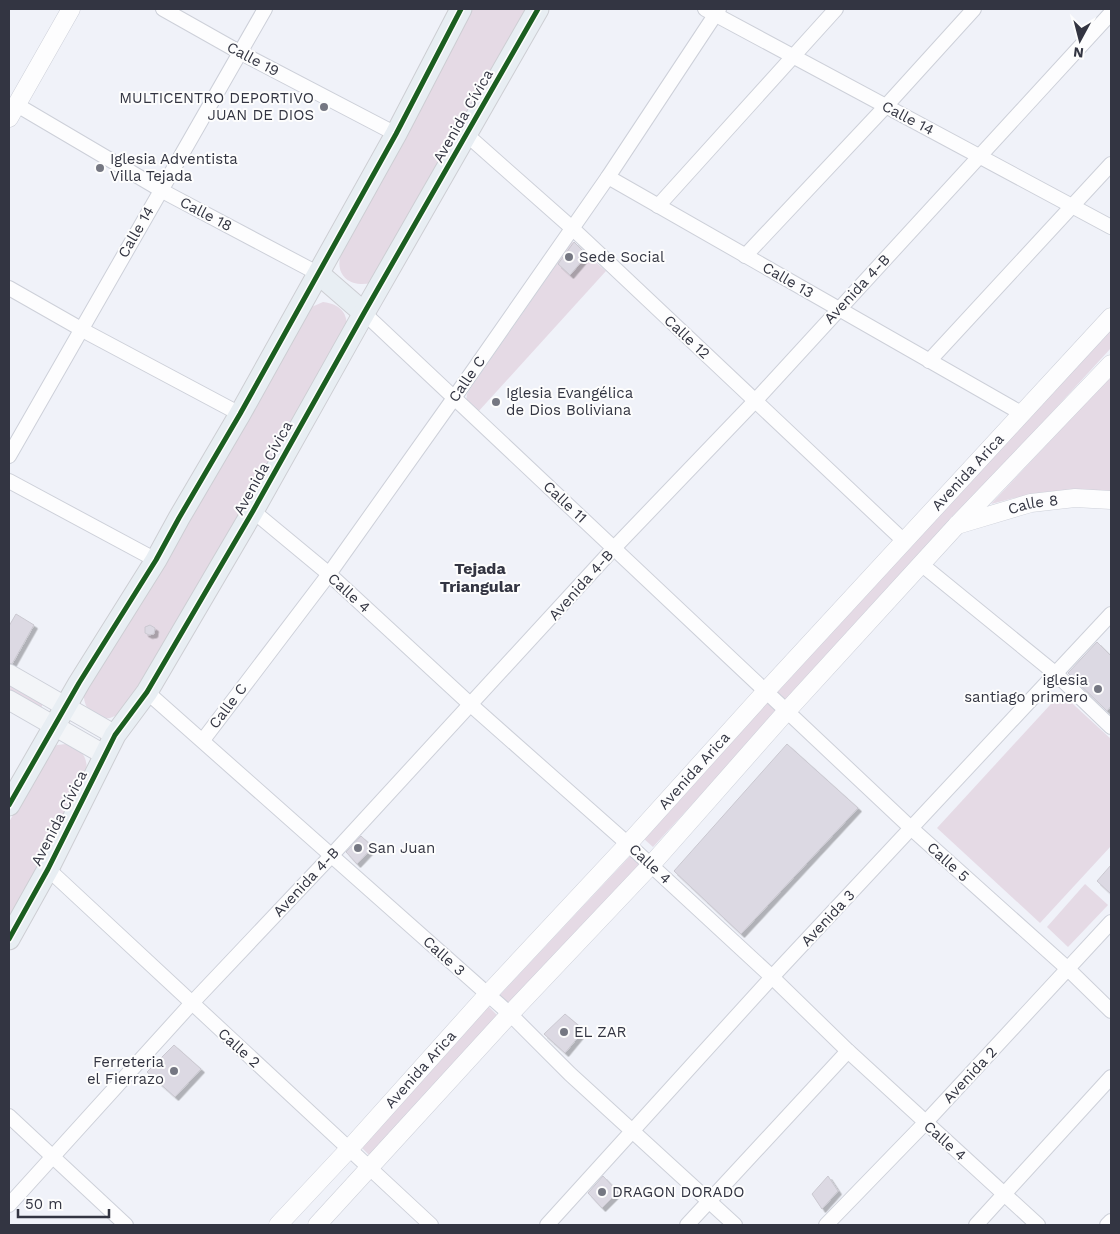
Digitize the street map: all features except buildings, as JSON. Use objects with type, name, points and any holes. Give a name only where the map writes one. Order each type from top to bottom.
[{"type":"main road","points":[[9,805],[65,706],[156,560],[240,414],[396,134],[461,9]]},
{"type":"main road","name":"Avenida Cívica","points":[[9,939],[48,870],[115,735],[148,692],[538,9]]},
{"type":"main road","points":[[319,274],[364,313]]},
{"type":"main road","points":[[9,674],[115,735]]},
{"type":"main road","points":[[9,700],[105,755]]},
{"type":"street","points":[[11,113],[71,9]]},
{"type":"street","name":"Calle 19","points":[[163,9],[241,53],[396,134]]},
{"type":"street","name":"Calle 14","points":[[9,456],[265,9]]},
{"type":"street","points":[[658,206],[836,9]]},
{"type":"street","points":[[745,256],[974,9]]},
{"type":"street","name":"Calle 14","points":[[713,11],[1111,227]]},
{"type":"street","name":"Calle C","points":[[203,740],[328,574],[454,398],[608,177],[713,11]]},
{"type":"street","name":"Avenida 4-B","points":[[9,1205],[191,1004],[331,856],[614,548],[755,401],[1111,13]]},
{"type":"street","name":"Calle 18","points":[[11,113],[319,274]]},
{"type":"street","name":"Calle 12","points":[[467,135],[572,228],[905,542]]},
{"type":"street","points":[[929,361],[1111,164]]},
{"type":"street","name":"Calle 13","points":[[608,177],[1021,413]]},
{"type":"street","points":[[9,288],[81,329],[240,414]]},
{"type":"street","name":"Calle 11","points":[[364,313],[766,691],[786,712]]},
{"type":"street","name":"Avenida Arica","points":[[278,1225],[1111,317]]},
{"type":"street","name":"Avenida Arica","points":[[317,1225],[510,1014],[651,865],[786,712],[956,526],[1111,364]]},
{"type":"street","points":[[9,481],[156,560]]},
{"type":"street","name":"Calle 8","points":[[956,526],[1031,503],[1075,498],[1111,500]]},
{"type":"street","name":"Calle 4","points":[[253,511],[328,574],[471,705],[628,844],[772,977],[925,1123],[1038,1225]]},
{"type":"street","points":[[921,564],[1056,674],[1111,727]]},
{"type":"street","name":"Avenida 3","points":[[547,1225],[772,977],[1111,614]]},
{"type":"street","name":"Calle 3","points":[[148,692],[510,1014],[570,1074],[735,1225]]},
{"type":"street","name":"Calle 5","points":[[786,712],[912,829],[1068,969],[1111,1011]]},
{"type":"street","name":"Calle 2","points":[[48,870],[431,1225]]},
{"type":"street","name":"Avenida 2","points":[[826,1225],[925,1123],[1111,922]]},
{"type":"street","points":[[687,1225],[848,1051]]},
{"type":"street","points":[[976,1225],[1111,1077]]},
{"type":"street","points":[[9,1116],[126,1225]]},
{"type":"street","points":[[1107,1225],[1111,1221]]},
{"type":"shaded area","points":[[471,9],[529,9],[371,283],[358,284],[352,282],[343,276],[340,270],[340,257]]},
{"type":"shaded area","points":[[572,242],[606,271],[477,413],[466,401],[467,394]]},
{"type":"shaded area","points":[[323,302],[335,305],[343,312],[347,334],[126,706],[110,718],[94,715],[85,704],[84,694],[307,309]]},
{"type":"shaded area","points":[[1111,329],[1111,348],[653,847],[643,838]]},
{"type":"shaded area","points":[[1111,376],[1111,494],[1060,492],[1014,498],[991,504]]},
{"type":"shaded area","points":[[9,684],[43,703],[41,709],[9,691]]},
{"type":"shaded area","points":[[1061,693],[1111,739],[1111,846],[1040,923],[937,828]]},
{"type":"shaded area","points":[[66,744],[76,748],[83,754],[87,768],[86,774],[9,927],[9,822],[47,754],[57,745]]},
{"type":"shaded area","points":[[632,854],[641,863],[507,1007],[497,998]]},
{"type":"shaded area","points":[[1085,884],[1108,905],[1068,947],[1047,927]]},
{"type":"shaded area","points":[[488,1006],[497,1015],[370,1156],[361,1147]]},
{"type":"cycle path","points":[[9,805],[79,683],[156,560],[240,414],[396,134],[461,9]]},
{"type":"cycle path","points":[[9,939],[48,869],[115,735],[147,692],[253,511],[538,9]]},
{"type":"place","name":"MULTICENTRO DEPORTIVO JUAN DE DIOS","points":[[324,107]]},
{"type":"place","name":"Iglesia Adventista Villa Tejada","points":[[100,168]]},
{"type":"place","name":"Sede Social","points":[[569,257]]},
{"type":"place","name":"Iglesia Evangélica de Dios Boliviana","points":[[496,402]]},
{"type":"place","name":"iglesia santiago primero","points":[[1098,689]]},
{"type":"place","name":"San Juan","points":[[358,848]]},
{"type":"place","name":"EL ZAR","points":[[564,1032]]},
{"type":"place","name":"Ferreteria el Fierrazo","points":[[174,1071]]},
{"type":"place","name":"DRAGON DORADO","points":[[602,1192]]},
{"type":"district","name":"Tejada Triangular","points":[[480,577]]}]
